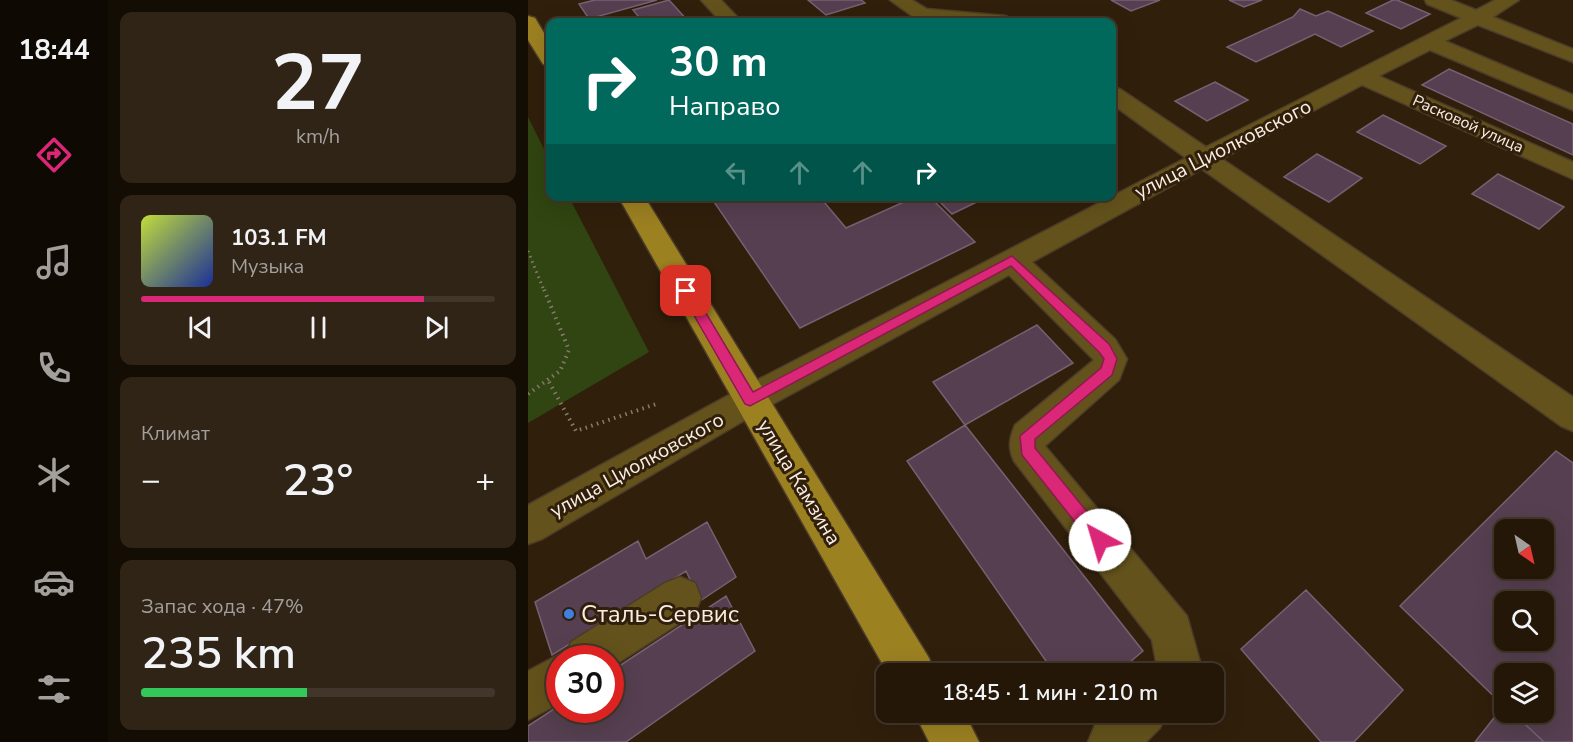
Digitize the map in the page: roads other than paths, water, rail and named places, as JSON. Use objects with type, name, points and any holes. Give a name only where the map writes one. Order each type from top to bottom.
[{"type":"main road","points":[[528,21],[546,53]]},
{"type":"main road","name":"улица Камзина","points":[[634,201],[906,663]]},
{"type":"street","points":[[710,0],[728,18]]},
{"type":"street","points":[[899,0],[922,14],[964,18]]},
{"type":"street","points":[[1434,0],[1573,56]]},
{"type":"street","name":"улица Циолковского","points":[[528,526],[750,400],[1204,158],[1510,0]]},
{"type":"street","points":[[1429,42],[1573,103]]},
{"type":"street","name":"Расковой улица","points":[[1362,77],[1573,171]]},
{"type":"street","points":[[1116,97],[1573,416]]},
{"type":"street","points":[[1012,260],[1104,348],[1111,359],[1107,371],[1028,436],[1027,450],[1172,631],[1178,663]]},
{"type":"street","points":[[607,645],[680,598]]},
{"type":"street","points":[[528,697],[546,685]]},
{"type":"street","points":[[1112,742],[1132,723]]},
{"type":"place","name":"Сталь-Сервис","points":[[569,614]]}]
